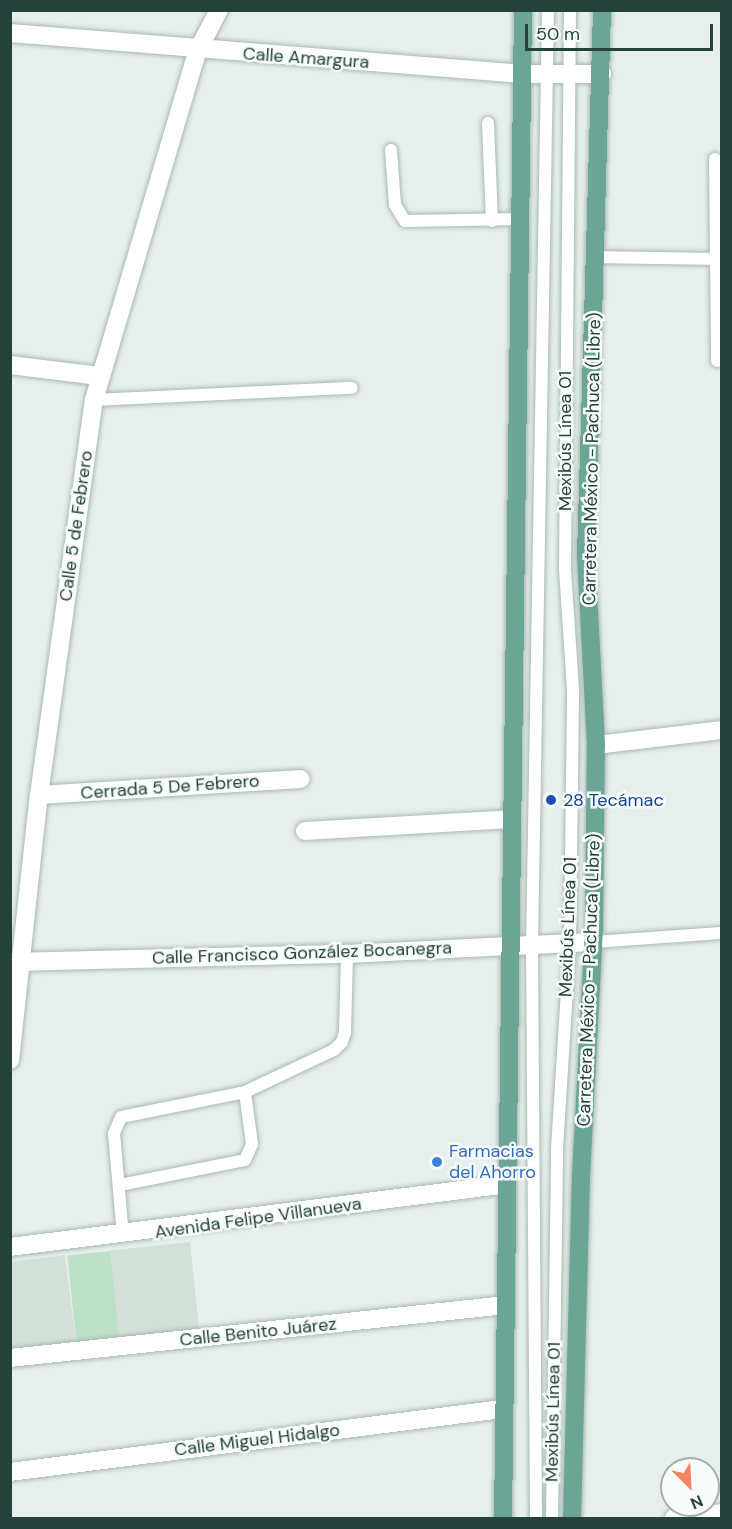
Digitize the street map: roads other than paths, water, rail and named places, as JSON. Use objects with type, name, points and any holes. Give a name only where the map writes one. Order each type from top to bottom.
[{"type":"main road","points":[[503,1518],[508,946],[520,465],[523,10]]},
{"type":"main road","name":"Carretera México - Pachuca (Libre)","points":[[572,1518],[581,1176],[593,942],[596,745],[586,556],[602,74],[602,10]]},
{"type":"street","name":"Calle 5 de Febrero","points":[[10,1060],[16,962],[94,400],[99,376],[198,50],[219,10]]},
{"type":"street","name":"Calle Amargura","points":[[10,33],[198,50],[523,74],[602,74]]},
{"type":"street","points":[[10,365],[99,376]]},
{"type":"street","points":[[596,745],[722,730]]},
{"type":"street","name":"Cerrada 5 De Febrero","points":[[39,795],[301,779]]},
{"type":"street","points":[[305,831],[511,819]]},
{"type":"street","name":"Calle Francisco González Bocanegra","points":[[16,962],[347,954],[593,942]]},
{"type":"street","name":"Avenida Felipe Villanueva","points":[[10,1247],[123,1236],[506,1184]]},
{"type":"street","name":"Calle Benito Juárez","points":[[10,1358],[505,1305]]},
{"type":"street","name":"Calle Miguel Hidalgo","points":[[10,1472],[504,1409]]},
{"type":"street","points":[[674,1518],[722,1513]]},
{"type":"lane","name":"Mexibús Línea 01","points":[[536,1518],[532,945],[548,10]]},
{"type":"lane","name":"Mexibús Línea 01","points":[[552,1518],[557,1149],[570,943],[573,690],[565,570],[570,10]]},
{"type":"lane","points":[[488,123],[492,220]]},
{"type":"lane","points":[[392,150],[395,205],[405,221],[520,219]]},
{"type":"lane","points":[[715,159],[717,361]]},
{"type":"lane","points":[[596,257],[716,259]]},
{"type":"lane","points":[[94,400],[352,388]]},
{"type":"lane","points":[[593,942],[722,933]]},
{"type":"lane","points":[[123,1236],[114,1133],[121,1117],[246,1092],[342,1042],[347,954]]},
{"type":"lane","points":[[120,1185],[245,1161],[252,1144],[246,1092]]},
{"type":"place","name":"28 Tecámac","points":[[551,800]]},
{"type":"place","name":"Farmacias del Ahorro","points":[[437,1162]]}]
